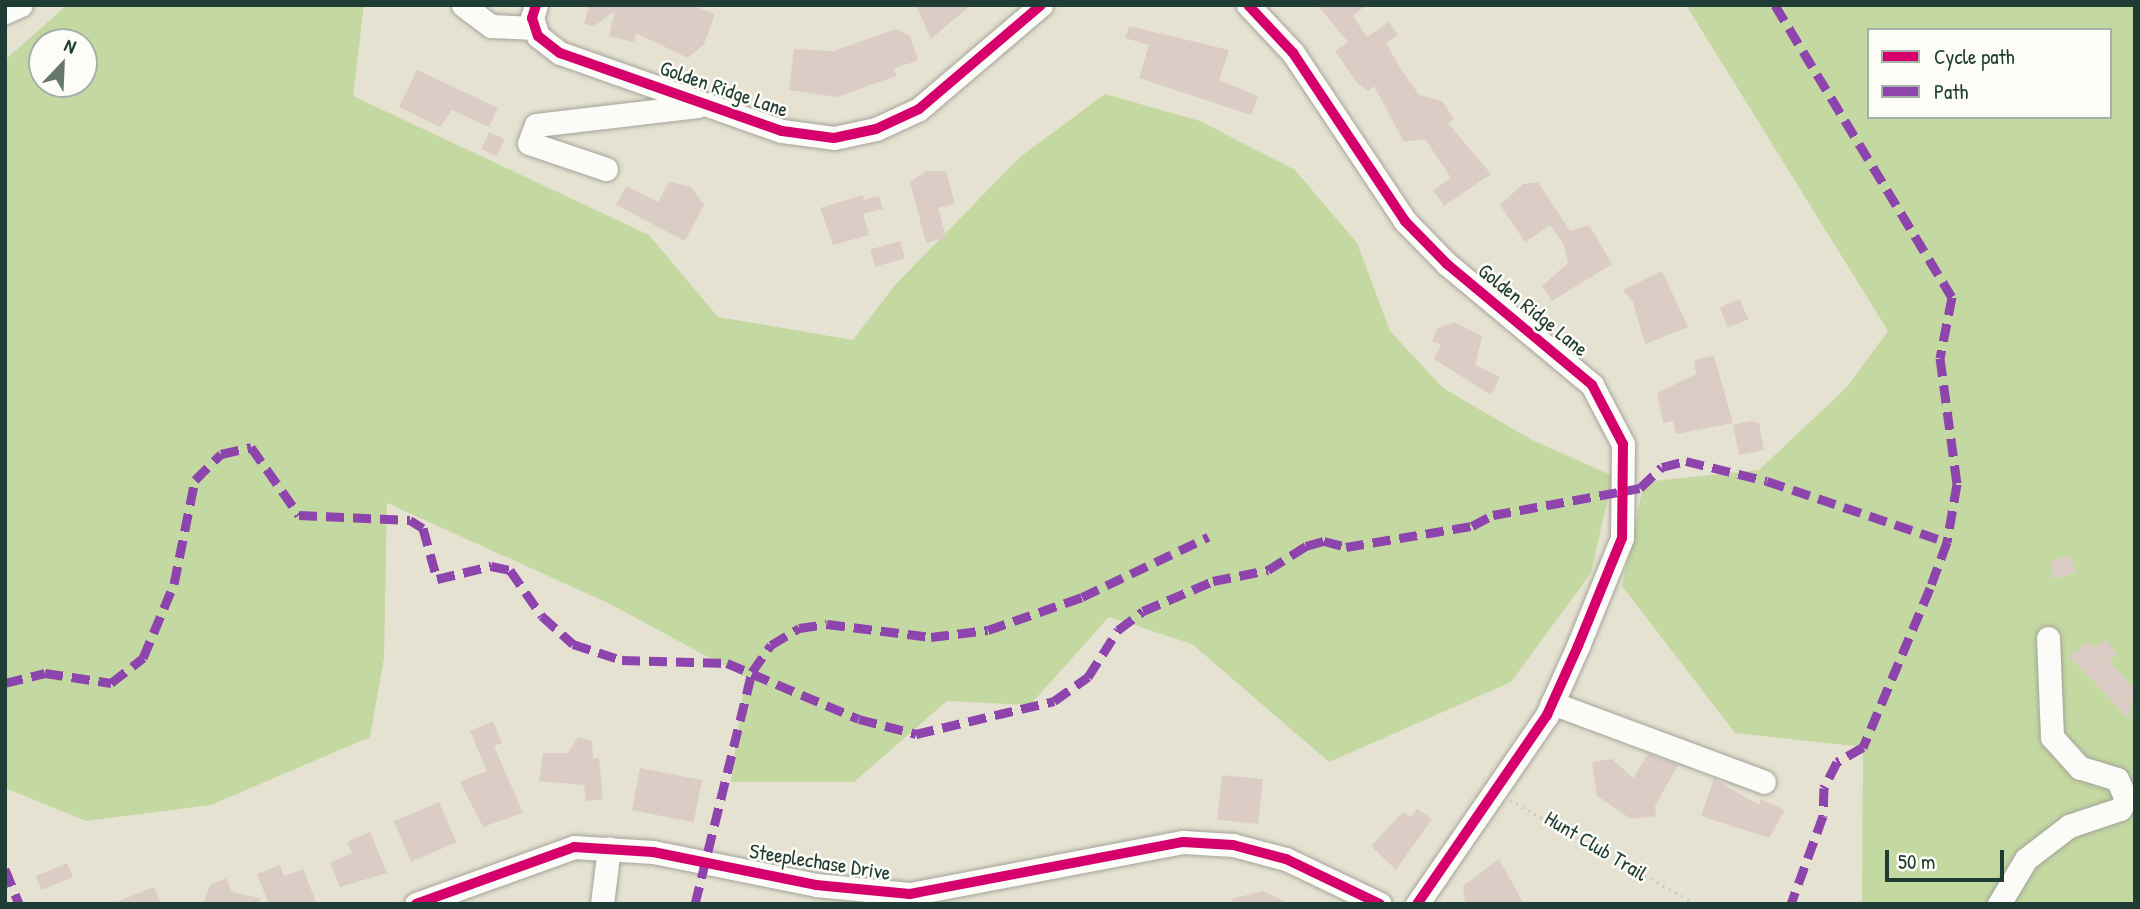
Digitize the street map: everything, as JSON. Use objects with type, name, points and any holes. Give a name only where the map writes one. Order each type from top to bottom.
[{"type":"street","points":[[5,12],[21,5]]},
{"type":"street","name":"Golden Ridge Lane","points":[[464,5],[491,26],[535,17],[560,53],[782,131],[834,138],[876,129],[940,94],[1041,5]]},
{"type":"street","name":"Golden Ridge Lane","points":[[1248,5],[1293,53],[1405,221],[1447,264],[1564,357],[1610,414],[1623,444],[1627,483],[1622,538],[1552,703],[1494,794],[1417,904]]},
{"type":"street","points":[[606,169],[529,143],[536,125],[705,105]]},
{"type":"street","points":[[1999,904],[2026,859],[2069,826],[2120,809],[2126,799],[2116,779],[2080,768],[2052,737],[2048,638]]},
{"type":"street","points":[[1552,703],[1764,782]]},
{"type":"street","name":"Steeplechase Drive","points":[[416,904],[533,857],[608,848],[816,885],[910,894],[1124,850],[1183,842],[1233,845],[1331,876],[1380,904]]},
{"type":"street","points":[[602,904],[608,848]]},
{"type":"green space","points":[[67,5],[364,5],[353,96],[649,235],[718,317],[853,340],[895,285],[1020,157],[1105,94],[1200,121],[1295,170],[1357,243],[1390,331],[1443,388],[1532,440],[1613,476],[1591,573],[1511,682],[1329,762],[1192,644],[1109,617],[1030,705],[947,701],[854,782],[731,782],[745,677],[610,604],[387,503],[384,658],[370,737],[211,805],[86,821],[5,788],[5,60],[28,40],[28,98],[98,98],[98,28],[41,28]]},
{"type":"green space","points":[[1686,5],[2135,5],[2135,904],[1862,904],[1863,747],[1735,733],[1622,586],[1644,482],[1759,470],[1847,387],[1888,331]]},
{"type":"building","points":[[589,5],[691,5],[715,14],[704,44],[688,58],[636,33],[634,42],[609,36],[615,11],[594,26],[584,24]]},
{"type":"building","points":[[916,5],[971,5],[931,39]]},
{"type":"building","points":[[1317,5],[1366,5],[1353,16],[1367,37],[1389,22],[1398,35],[1386,43],[1401,69],[1419,95],[1442,101],[1454,119],[1448,123],[1491,174],[1444,206],[1433,190],[1451,178],[1425,139],[1404,142],[1374,86],[1368,91],[1358,84],[1335,51],[1348,42]]},
{"type":"building","points":[[1129,26],[1229,50],[1219,80],[1258,96],[1251,115],[1139,78],[1149,45],[1125,38]]},
{"type":"building","points":[[896,29],[910,36],[918,61],[894,68],[896,76],[837,97],[789,90],[794,49],[834,51]]},
{"type":"building","points":[[417,70],[498,108],[489,127],[452,110],[440,127],[399,107]]},
{"type":"building","points":[[489,132],[505,139],[497,156],[481,149]]},
{"type":"building","points":[[926,171],[946,171],[955,204],[938,208],[946,237],[926,243],[910,182]]},
{"type":"building","points":[[669,182],[691,187],[704,205],[685,241],[616,205],[626,186],[658,202]]},
{"type":"building","points":[[1538,182],[1570,231],[1589,225],[1612,264],[1552,301],[1542,286],[1568,263],[1564,245],[1550,225],[1525,242],[1500,205],[1523,184]]},
{"type":"building","points":[[863,195],[864,200],[879,196],[883,209],[863,214],[869,235],[833,245],[820,208]]},
{"type":"building","points":[[900,241],[905,258],[875,267],[870,250]]},
{"type":"building","points":[[1662,271],[1688,327],[1645,344],[1633,302],[1623,290]]},
{"type":"building","points":[[1740,299],[1748,319],[1728,328],[1720,307]]},
{"type":"building","points":[[1454,322],[1482,336],[1475,365],[1500,377],[1491,395],[1434,359],[1441,345],[1432,341],[1437,329]]},
{"type":"building","points":[[1714,356],[1733,423],[1676,434],[1673,421],[1663,423],[1657,393],[1696,374],[1694,360]]},
{"type":"building","points":[[1751,421],[1759,423],[1764,450],[1739,455],[1733,425]]},
{"type":"building","points":[[2070,555],[2076,572],[2055,579],[2049,562]]},
{"type":"building","points":[[2106,640],[2117,655],[2109,661],[2135,690],[2128,718],[2069,656],[2087,643],[2096,647]]},
{"type":"building","points":[[493,721],[502,743],[494,746],[523,813],[483,827],[460,782],[487,771],[470,731]]},
{"type":"building","points":[[578,737],[592,741],[593,758],[599,758],[603,799],[586,801],[584,785],[539,781],[543,753],[568,753]]},
{"type":"building","points":[[1648,754],[1678,765],[1655,806],[1656,816],[1631,819],[1597,796],[1592,762],[1612,759],[1633,778]]},
{"type":"building","points":[[640,768],[702,780],[694,822],[632,810]]},
{"type":"building","points":[[1222,775],[1263,779],[1258,824],[1217,820]]},
{"type":"building","points":[[1714,779],[1759,805],[1761,799],[1785,810],[1769,838],[1701,816]]},
{"type":"building","points":[[439,802],[456,843],[411,862],[394,821]]},
{"type":"building","points":[[1417,809],[1432,819],[1396,870],[1371,846],[1403,812],[1411,817]]},
{"type":"building","points":[[370,832],[387,873],[340,887],[330,863],[352,853],[347,842]]},
{"type":"building","points":[[1499,859],[1524,904],[1465,904],[1463,886]]},
{"type":"building","points":[[67,863],[73,877],[42,890],[36,876]]},
{"type":"building","points":[[280,865],[284,876],[303,869],[317,904],[269,904],[257,874]]},
{"type":"building","points":[[226,878],[232,892],[260,898],[259,904],[203,904],[210,885]]},
{"type":"building","points":[[154,887],[161,904],[114,904],[114,903]]},
{"type":"building","points":[[1263,891],[1290,904],[1232,904],[1231,899]]},
{"type":"marked path","points":[[1775,5],[1952,297],[1940,358],[1957,484],[1947,542],[1930,588],[1863,747],[1837,762],[1824,788],[1823,816],[1791,904]]},
{"type":"marked path","points":[[5,683],[45,673],[111,683],[143,658],[174,584],[195,480],[221,454],[251,447],[299,515],[410,520],[423,528],[437,579],[491,566],[510,570],[542,616],[573,644],[622,660],[727,663],[859,719],[916,734],[1054,701],[1088,677],[1118,630],[1143,611],[1213,581],[1268,570],[1306,546],[1324,541],[1346,547],[1472,526],[1493,515],[1640,488],[1662,467],[1686,461],[1767,481],[1947,542]]},
{"type":"marked path","points":[[695,904],[752,672],[771,645],[799,628],[827,624],[931,637],[988,630],[1082,597],[1208,537]]},
{"type":"marked path","points":[[5,869],[19,904]]},
{"type":"cycle path","points":[[536,5],[532,18],[538,36],[560,53],[782,131],[834,138],[876,129],[919,109],[1041,5]]},
{"type":"cycle path","points":[[1248,5],[1293,53],[1405,221],[1447,264],[1592,385],[1623,444],[1622,538],[1578,646],[1547,715],[1417,904]]},
{"type":"cycle path","points":[[416,904],[574,847],[653,852],[816,885],[910,894],[1183,842],[1233,845],[1286,859],[1380,904]]}]
